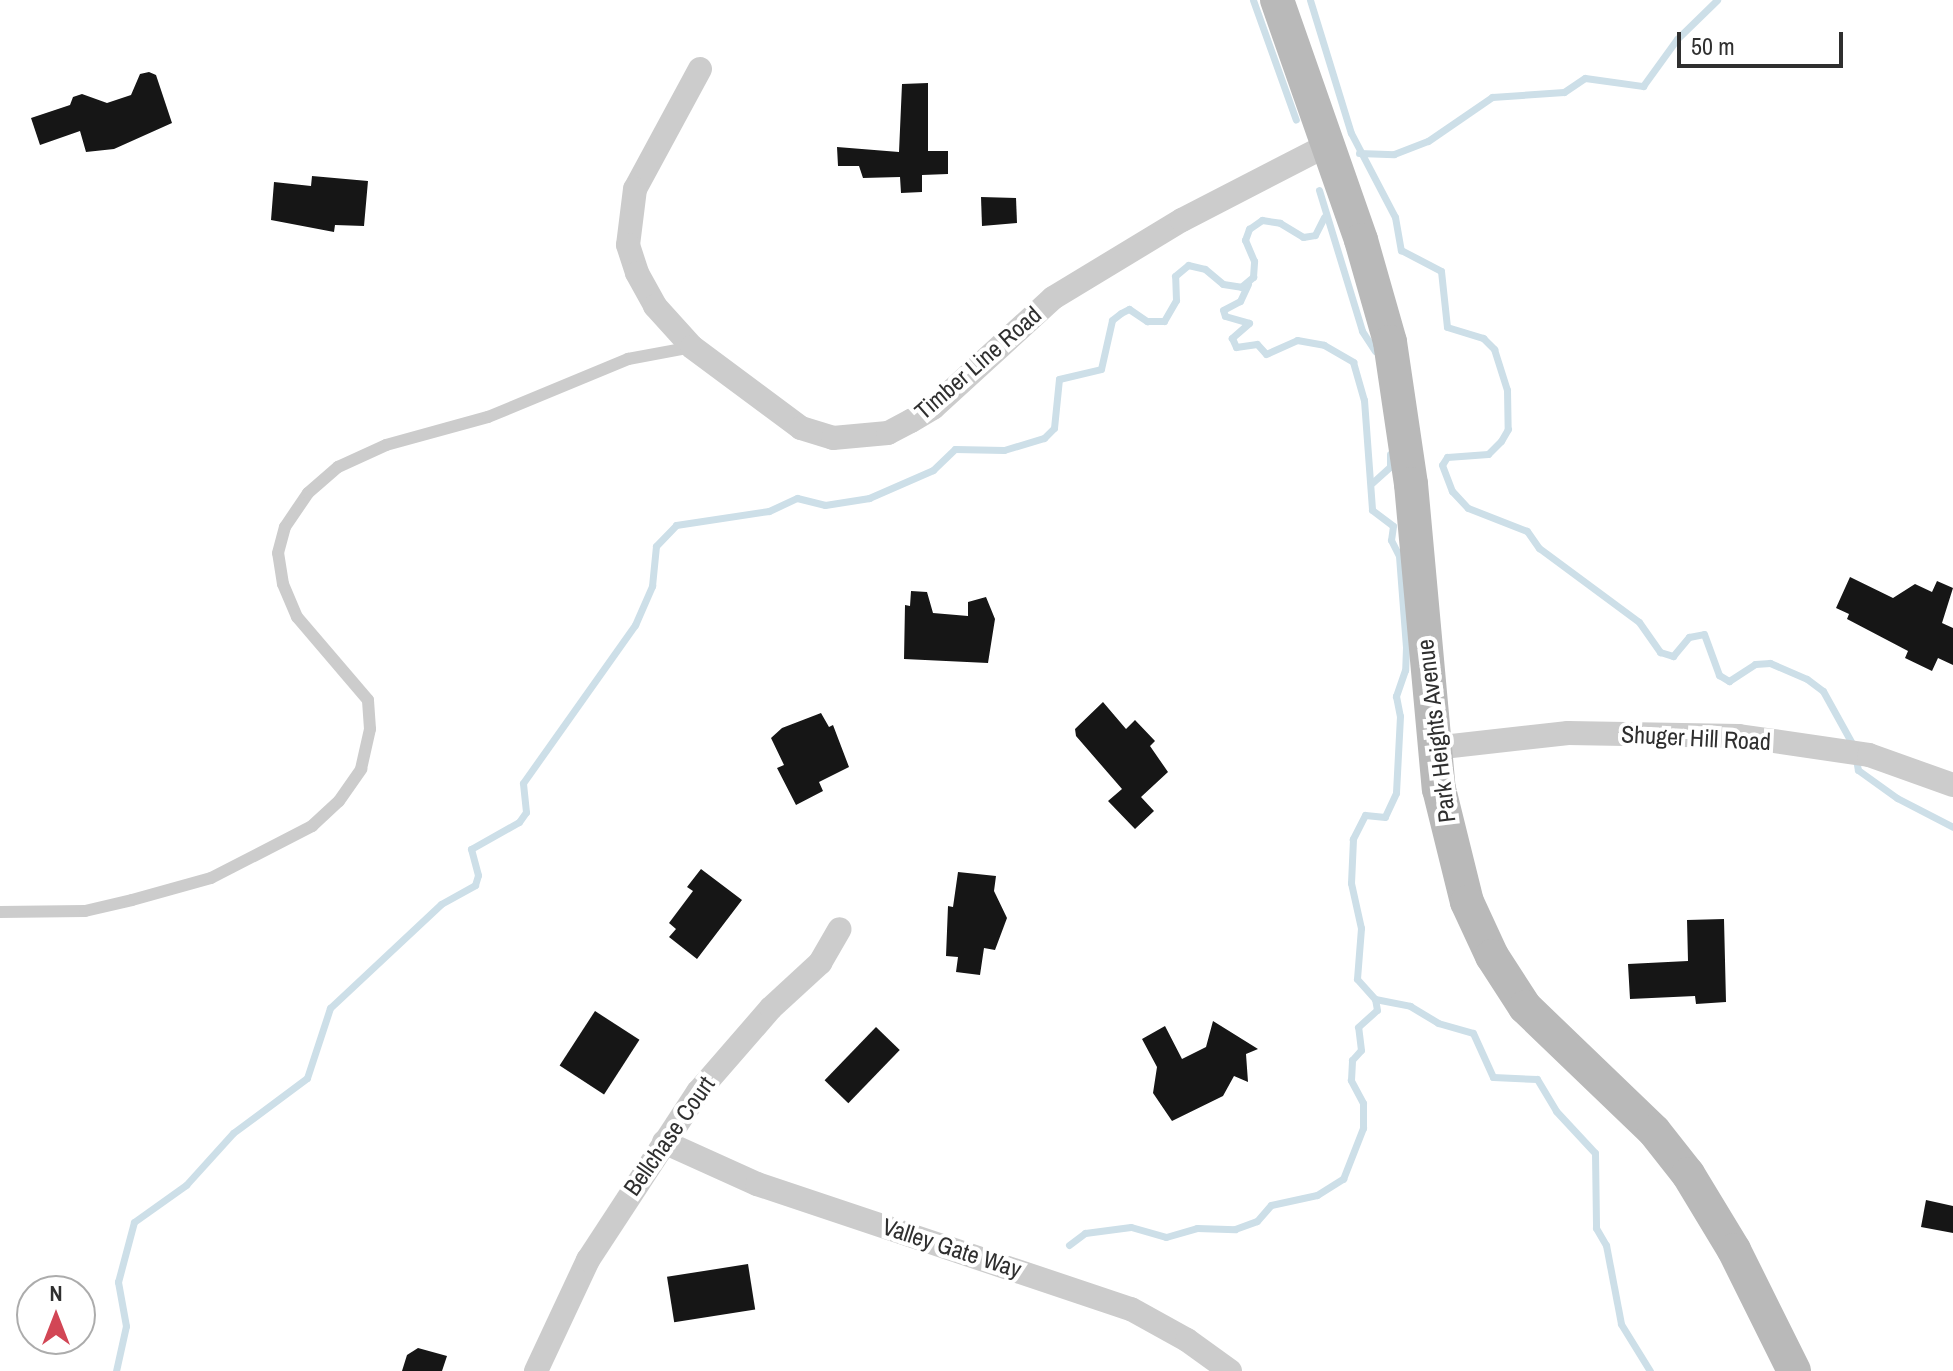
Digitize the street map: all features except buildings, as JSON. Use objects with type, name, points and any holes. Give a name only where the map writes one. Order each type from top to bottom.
[{"type":"main road","name":"Park Heights Avenue","points":[[1277,0],[1378,292],[1402,400],[1434,748],[1452,849],[1467,902],[1492,956],[1525,1007],[1654,1131],[1688,1174],[1734,1250],[1794,1371]]},
{"type":"street","name":"Timber Line Road","points":[[700,69],[635,189],[628,218],[628,245],[637,273],[655,306],[692,347],[801,428],[833,438],[888,433],[933,408],[1073,284],[1329,144]]},
{"type":"street","name":"Shuger Hill Road","points":[[1434,748],[1568,733],[1739,736],[1869,755],[1953,785]]},
{"type":"street","name":"Bellchase Court","points":[[536,1371],[588,1260],[664,1142],[737,1044],[820,963],[840,929]]},
{"type":"street","name":"Valley Gate Way","points":[[664,1142],[757,1184],[1131,1309],[1187,1340],[1230,1371]]},
{"type":"lane","points":[[0,912],[85,911],[145,897],[250,862],[312,826],[339,801],[361,769],[370,729],[368,700],[297,617],[283,584],[281,540],[308,493],[338,467],[386,445],[488,417],[628,359],[692,347]]},
{"type":"waterway","points":[[1253,0],[1296,120]]},
{"type":"waterway","points":[[1310,0],[1351,133],[1395,217],[1401,250],[1441,271],[1447,327],[1483,338],[1494,349],[1507,390],[1508,429],[1501,441],[1488,454],[1447,457],[1442,465],[1452,491],[1468,508],[1527,531],[1539,548],[1639,622],[1660,652],[1673,656],[1689,637],[1704,634],[1719,675],[1729,681],[1755,664],[1770,663],[1807,679],[1823,691],[1854,747]]},
{"type":"waterway","points":[[1359,153],[1394,154],[1428,141],[1492,97],[1564,92],[1585,78],[1643,86],[1677,39],[1717,0]]},
{"type":"waterway","points":[[1319,190],[1362,331],[1375,351]]},
{"type":"waterway","points":[[116,1371],[126,1326],[118,1282],[134,1222],[186,1185],[233,1133],[307,1078],[330,1008],[441,904],[475,885],[478,875],[471,849],[519,822],[526,812],[523,783],[635,625],[652,586],[656,546],[676,525],[769,511],[797,498],[825,505],[869,498],[933,470],[955,449],[1004,450],[1044,438],[1054,428],[1059,379],[1101,369],[1112,320],[1129,309],[1147,321],[1164,321],[1176,300],[1175,276],[1188,265],[1205,269],[1223,284],[1241,287],[1253,277],[1254,261],[1245,240],[1249,229],[1262,220],[1280,223],[1303,237],[1315,235],[1324,217]]},
{"type":"waterway","points":[[1248,284],[1240,301],[1223,310],[1225,316],[1249,323],[1232,338],[1236,347],[1257,344],[1266,354],[1297,340],[1324,345],[1353,362],[1364,400],[1372,510],[1393,526],[1391,540],[1399,556],[1406,647],[1405,670],[1396,696],[1400,716],[1396,793],[1385,817],[1365,815],[1353,839],[1351,883],[1361,928],[1357,979],[1375,999],[1410,1006],[1438,1023],[1473,1033],[1493,1077],[1537,1079],[1556,1111],[1595,1153],[1596,1228],[1606,1245],[1621,1324],[1650,1371]]},
{"type":"waterway","points":[[1372,483],[1390,467],[1390,454]]},
{"type":"waterway","points":[[1856,759],[1858,770],[1897,798],[1953,827]]},
{"type":"waterway","points":[[1069,1245],[1085,1233],[1131,1227],[1166,1237],[1197,1228],[1235,1229],[1257,1221],[1271,1205],[1317,1195],[1343,1179],[1363,1128],[1363,1103],[1351,1080],[1352,1060],[1361,1050],[1358,1027],[1377,1010],[1375,999]]}]
